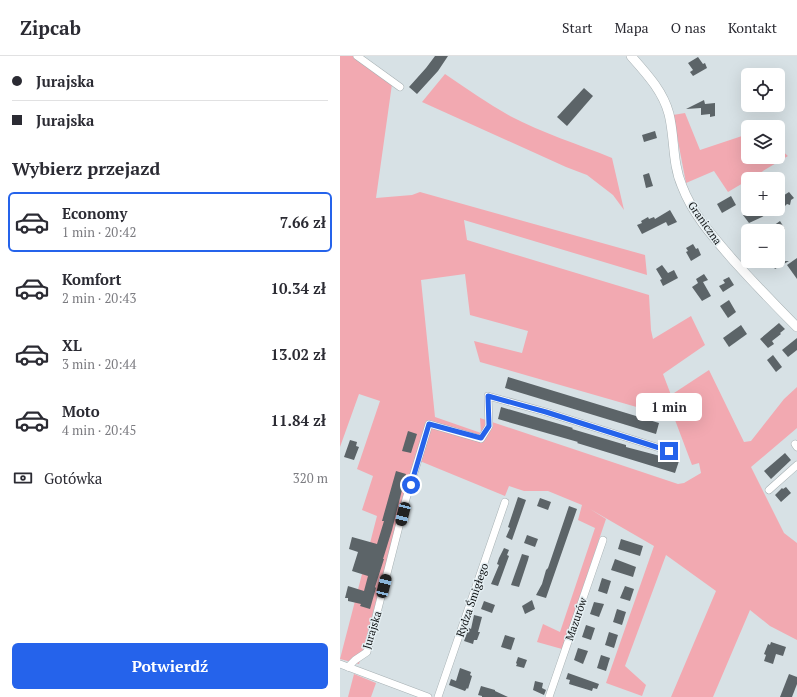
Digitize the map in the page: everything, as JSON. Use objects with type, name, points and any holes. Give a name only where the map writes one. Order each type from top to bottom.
[{"type":"street","points":[[357,56],[400,87]]},
{"type":"street","name":"Graniczna","points":[[631,56],[656,86],[666,107],[670,119],[679,179],[694,210],[702,223],[728,254],[772,303],[797,327]]},
{"type":"street","name":"Jurajska","points":[[348,667],[367,652],[406,499],[429,424],[481,438],[489,426],[488,396],[546,412],[669,451]]},
{"type":"street","points":[[769,490],[797,465]]},
{"type":"street","name":"Rydza Śmigłego","points":[[438,697],[505,502]]},
{"type":"street","name":"Mazurów","points":[[550,697],[603,540]]},
{"type":"street","points":[[340,664],[428,697]]},
{"type":"shaded area","points":[[340,56],[361,56],[392,84],[376,198],[412,195],[420,192],[645,255],[647,275],[464,220],[467,240],[649,295],[653,339],[691,316],[705,345],[663,374],[671,395],[709,370],[744,442],[751,441],[784,399],[797,387],[797,428],[751,467],[784,533],[797,543],[797,640],[770,626],[750,610],[713,697],[671,697],[716,591],[666,555],[625,666],[646,685],[642,696],[606,683],[654,546],[590,509],[606,519],[562,649],[537,642],[543,624],[560,632],[595,528],[578,520],[582,505],[548,491],[524,491],[509,486],[505,496],[415,459],[359,664],[340,659],[377,516],[362,510],[373,476],[357,469],[380,401],[359,394],[340,447]],"holes":[[[465,274],[470,315],[528,331],[522,353],[474,341],[480,362],[647,410],[663,413],[666,396],[671,395],[675,410],[672,412],[692,465],[699,463],[701,473],[684,483],[678,484],[480,418],[481,433],[435,417],[421,280]]]},
{"type":"shaded area","points":[[445,74],[510,116],[547,133],[612,158],[624,210],[613,195],[587,175],[422,102]]},
{"type":"shaded area","points":[[685,113],[700,150],[741,136],[741,164],[775,164],[761,172],[741,172],[741,184],[728,192],[714,171],[686,183],[673,115]]},
{"type":"shaded area","points":[[354,674],[376,683],[371,697],[348,697]]},
{"type":"building","points":[[435,56],[448,56],[438,71],[417,94],[409,87]]},
{"type":"building","points":[[698,57],[703,64],[705,63],[707,68],[693,76],[690,72],[693,70],[688,63]]},
{"type":"building","points":[[584,88],[593,96],[567,126],[557,117]]},
{"type":"building","points":[[704,100],[705,104],[715,103],[715,116],[710,117],[710,114],[701,115],[701,108],[686,109]]},
{"type":"building","points":[[655,131],[657,138],[644,142],[642,135]]},
{"type":"building","points":[[649,173],[653,186],[646,188],[643,175]]},
{"type":"building","points":[[789,192],[794,198],[791,200],[790,205],[787,204],[785,206],[785,195]]},
{"type":"building","points":[[731,196],[736,205],[722,213],[717,204]]},
{"type":"building","points":[[670,210],[677,222],[668,226],[666,222],[642,234],[637,225],[642,223],[641,221],[648,217],[649,219],[654,217],[655,219]]},
{"type":"building","points":[[744,216],[764,216],[762,217],[749,223]]},
{"type":"building","points":[[693,244],[696,249],[698,248],[701,255],[691,261],[686,252],[688,251],[686,248]]},
{"type":"building","points":[[797,258],[797,279],[787,265]]},
{"type":"building","points":[[662,265],[668,273],[674,270],[678,278],[663,286],[660,280],[662,279],[656,269]]},
{"type":"building","points":[[704,274],[708,280],[703,282],[711,296],[702,301],[692,287],[698,283],[696,279]]},
{"type":"building","points":[[729,277],[734,285],[723,292],[719,286],[725,283],[723,280]]},
{"type":"building","points":[[729,300],[736,312],[728,318],[720,306]]},
{"type":"building","points":[[779,323],[785,329],[772,341],[774,344],[768,348],[760,339]]},
{"type":"building","points":[[741,325],[747,334],[729,347],[723,338]]},
{"type":"building","points":[[797,338],[797,350],[788,357],[782,350]]},
{"type":"building","points":[[773,355],[782,367],[776,372],[767,360]]},
{"type":"building","points":[[508,377],[659,423],[656,434],[505,388]]},
{"type":"building","points":[[501,407],[573,428],[572,429],[626,445],[626,447],[679,461],[675,473],[577,443],[578,442],[498,419]]},
{"type":"building","points":[[408,431],[417,434],[411,453],[402,451]]},
{"type":"building","points":[[350,440],[357,442],[356,446],[359,447],[354,460],[344,457]]},
{"type":"building","points":[[785,453],[791,460],[771,479],[764,471]]},
{"type":"building","points":[[396,471],[406,474],[370,609],[360,606],[361,604],[348,601],[348,598],[345,598],[348,586],[364,591],[368,576],[352,571],[358,552],[349,549],[352,537],[377,544]]},
{"type":"building","points":[[786,487],[791,493],[781,502],[775,495],[782,488],[783,489]]},
{"type":"building","points":[[518,497],[526,500],[512,540],[506,537],[510,528],[508,527]]},
{"type":"building","points":[[540,498],[551,502],[548,510],[537,506]]},
{"type":"building","points":[[569,506],[577,509],[546,598],[536,595],[548,568]]},
{"type":"building","points":[[527,535],[538,539],[535,547],[524,543]]},
{"type":"building","points":[[621,539],[643,546],[640,556],[618,549]]},
{"type":"building","points":[[504,548],[509,550],[507,555],[509,556],[498,586],[491,584],[499,565],[497,564],[499,558]]},
{"type":"building","points":[[522,554],[529,556],[519,587],[511,585]]},
{"type":"building","points":[[615,559],[636,567],[633,577],[611,570]]},
{"type":"building","points":[[602,578],[611,581],[607,594],[598,591]]},
{"type":"building","points":[[625,586],[634,589],[630,601],[620,598]]},
{"type":"building","points":[[532,600],[535,609],[525,614],[522,606]]},
{"type":"building","points":[[484,601],[495,605],[492,613],[481,609]]},
{"type":"building","points":[[594,602],[604,604],[599,617],[590,614]]},
{"type":"building","points":[[617,609],[626,612],[622,625],[613,622]]},
{"type":"building","points":[[474,615],[482,617],[478,632],[480,632],[477,640],[474,640],[473,644],[464,641],[469,628],[471,629]]},
{"type":"building","points":[[586,625],[595,628],[591,640],[582,637]]},
{"type":"building","points":[[609,632],[618,635],[614,648],[605,645]]},
{"type":"building","points":[[505,635],[515,638],[511,650],[501,647]]},
{"type":"building","points":[[771,642],[786,647],[783,656],[776,654],[773,664],[764,661],[766,655],[764,654],[768,644],[770,645]]},
{"type":"building","points":[[578,648],[588,651],[583,664],[574,660]]},
{"type":"building","points":[[601,655],[610,658],[606,671],[597,668]]},
{"type":"building","points":[[518,657],[527,660],[524,668],[516,666]]},
{"type":"building","points":[[460,668],[471,672],[470,675],[472,676],[468,689],[467,688],[465,691],[449,685],[451,679],[456,681]]},
{"type":"building","points":[[568,673],[599,684],[597,689],[593,688],[592,691],[569,684],[570,680],[566,679]]},
{"type":"building","points":[[789,674],[797,677],[797,684],[792,697],[780,697]]},
{"type":"building","points":[[535,681],[543,683],[542,688],[546,690],[544,695],[533,690]]},
{"type":"building","points":[[481,686],[495,690],[508,697],[482,697],[478,695]]},
{"type":"route","points":[[411,485],[429,424],[481,438],[489,426],[488,396],[546,412],[669,451]]}]
